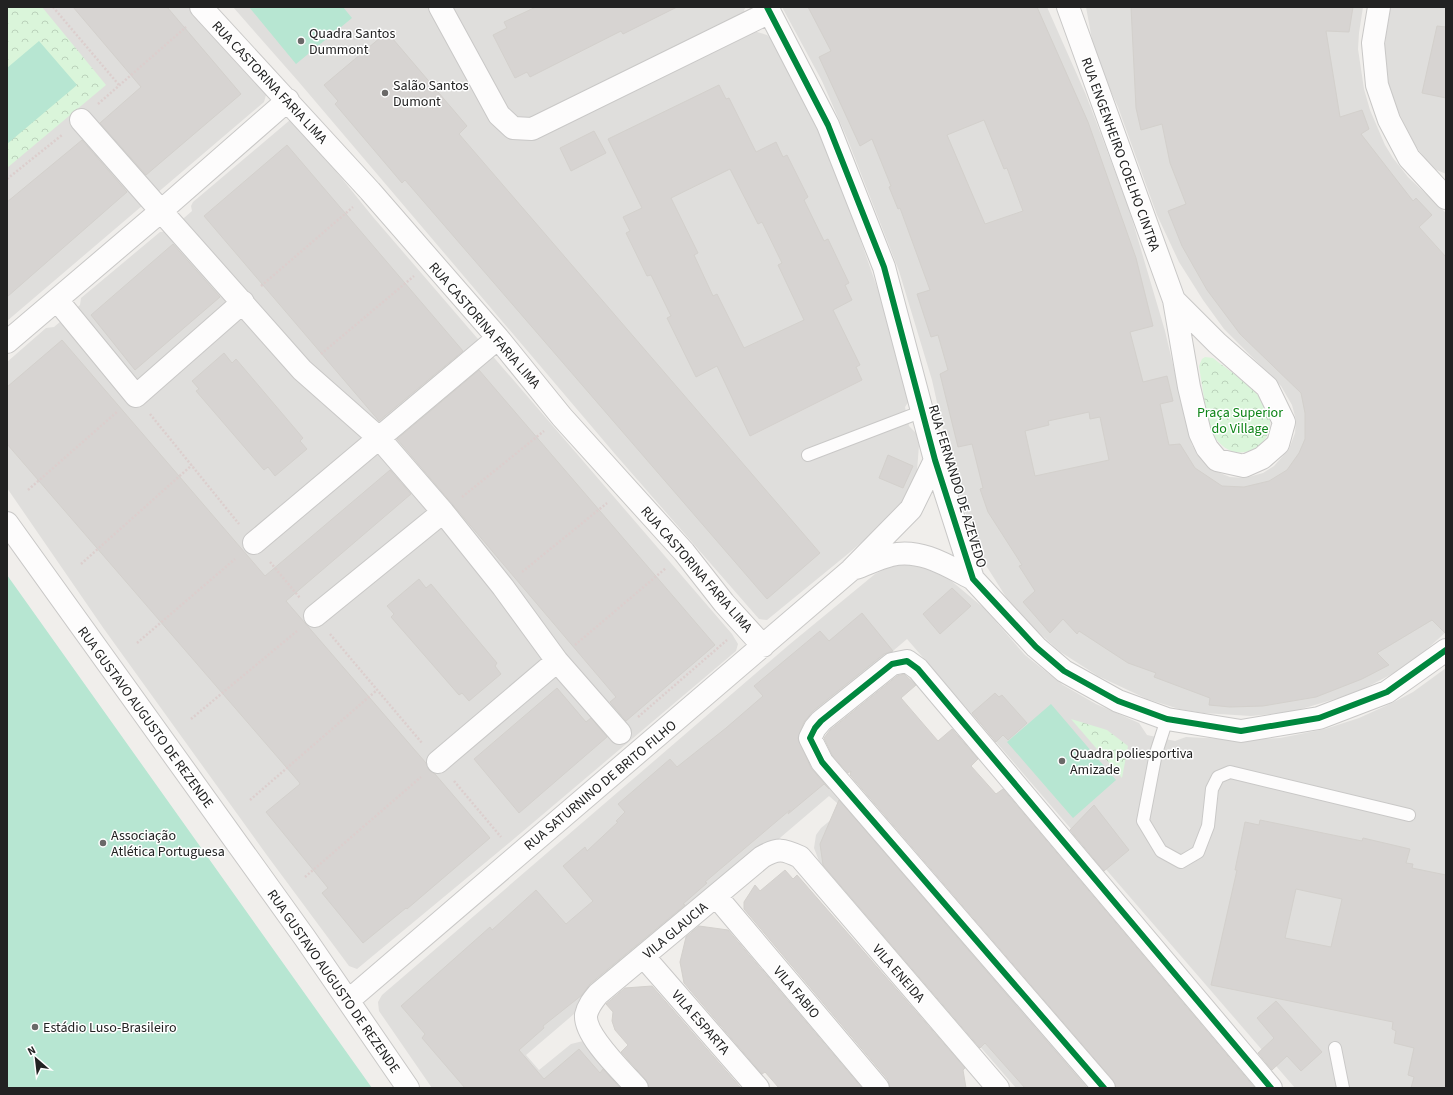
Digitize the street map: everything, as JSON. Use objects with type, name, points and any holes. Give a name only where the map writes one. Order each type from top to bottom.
[{"type":"street","name":"RUA ENGENHEIRO COELHO CINTRA","points":[[1068,7],[1174,300],[1195,416],[1206,448],[1217,460],[1229,464],[1244,466],[1262,458],[1278,444],[1284,422],[1267,387],[1217,343],[1174,300]]},
{"type":"street","points":[[1380,7],[1373,43],[1377,85],[1388,120],[1409,158],[1446,198]]},
{"type":"street","points":[[440,8],[499,115],[513,128],[532,129],[769,9]]},
{"type":"street","name":"RUA CASTORINA FARIA LIMA","points":[[203,9],[288,100],[370,192],[498,338],[562,417],[684,552],[724,603],[763,646]]},
{"type":"street","name":"RUA FERNANDO DE AZEVEDO","points":[[769,9],[828,125],[884,267],[935,460],[973,578],[1036,646],[1064,670],[1118,701],[1167,719],[1241,731],[1320,718],[1387,692],[1446,650]]},
{"type":"street","points":[[7,342],[161,211],[288,100]]},
{"type":"street","points":[[81,120],[302,370],[379,438],[443,512],[503,587],[557,661],[620,733]]},
{"type":"street","points":[[57,300],[136,396],[243,302]]},
{"type":"street","points":[[254,543],[498,338]]},
{"type":"street","name":"RUA SATURNINO DE BRITO FILHO","points":[[349,1000],[851,570],[911,509],[935,460]]},
{"type":"street","points":[[315,616],[443,512]]},
{"type":"street","name":"RUA GUSTAVO AUGUSTO DE REZENDE","points":[[7,523],[349,1000],[408,1088]]},
{"type":"street","name":"RUA SATURNINO DE BRITO FILHO","points":[[851,570],[892,555],[915,554],[941,562],[973,578]]},
{"type":"street","points":[[438,762],[557,661]]},
{"type":"street","points":[[1104,1088],[822,762],[810,738],[815,728],[821,721],[873,677],[892,664],[908,661],[918,669],[1272,1088]]},
{"type":"street","name":"VILA GLAUCIA","points":[[637,1088],[588,1030],[586,1016],[590,1003],[598,994],[762,857],[772,851],[785,851],[800,857]]},
{"type":"street","name":"VILA ENEIDA","points":[[800,857],[993,1086]]},
{"type":"street","name":"VILA FABIO","points":[[716,896],[878,1088]]},
{"type":"street","name":"VILA ESPARTA","points":[[644,957],[758,1088]]},
{"type":"lane","points":[[808,455],[923,411]]},
{"type":"lane","points":[[1167,719],[1156,753],[1144,821],[1161,851],[1181,862],[1198,852],[1208,826],[1212,789],[1218,777],[1230,772],[1409,815]]},
{"type":"lane","points":[[1335,1048],[1343,1088]]},
{"type":"path","points":[[53,7],[119,85]]},
{"type":"path","points":[[7,179],[81,120],[203,9]]},
{"type":"path","points":[[243,302],[370,192]]},
{"type":"path","points":[[302,370],[431,262]]},
{"type":"path","points":[[28,490],[136,396]]},
{"type":"path","points":[[443,512],[562,417]]},
{"type":"path","points":[[81,564],[192,465]]},
{"type":"path","points":[[503,587],[626,487]]},
{"type":"path","points":[[137,643],[254,543]]},
{"type":"path","points":[[557,661],[684,552]]},
{"type":"path","points":[[191,719],[315,616]]},
{"type":"path","points":[[620,733],[728,639]]},
{"type":"path","points":[[250,800],[377,690]]},
{"type":"path","points":[[305,877],[438,762]]},
{"type":"path","points":[[495,842],[507,832]]},
{"type":"shaded area","points":[[7,7],[192,7],[266,95],[264,102],[7,321]]},
{"type":"shaded area","points":[[233,7],[746,7],[744,10],[757,32],[767,35],[774,42],[822,139],[844,193],[885,310],[909,401],[905,407],[909,426],[916,433],[919,445],[917,471],[908,495],[892,516],[849,553],[767,620],[759,619],[615,454],[298,81]]},
{"type":"shaded area","points":[[782,7],[1047,7],[1086,95],[1129,209],[1165,331],[1192,445],[1203,461],[1215,471],[1230,477],[1245,478],[1263,473],[1274,466],[1289,449],[1295,433],[1296,420],[1292,405],[1281,386],[1224,329],[1203,300],[1179,262],[1157,215],[1118,107],[1100,67],[1093,45],[1086,7],[1363,7],[1358,49],[1364,89],[1370,110],[1385,145],[1393,158],[1408,177],[1446,213],[1446,632],[1418,657],[1398,671],[1365,688],[1342,697],[1291,712],[1251,716],[1203,713],[1179,709],[1147,699],[1098,676],[1059,651],[1023,618],[1006,597],[987,567],[978,549],[955,483],[932,380],[899,271],[847,138],[822,81]]},
{"type":"shaded area","points":[[1388,7],[1446,7],[1446,174],[1432,168],[1415,145],[1393,101],[1387,83],[1384,58]]},
{"type":"shaded area","points":[[290,120],[297,123],[373,217],[732,634],[738,644],[736,651],[357,969],[349,966],[266,854],[104,629],[7,488],[7,362],[46,328],[54,327],[80,305],[81,298],[160,232],[169,231],[192,211],[191,206],[193,202]]},
{"type":"shaded area","points":[[912,563],[937,569],[985,609],[1025,655],[1063,685],[1096,704],[1139,723],[1147,735],[1175,741],[1186,737],[1246,740],[1280,738],[1325,729],[1359,718],[1392,703],[1413,692],[1446,668],[1446,1088],[1295,1088],[907,639],[805,726],[800,743],[1095,1088],[1016,1088],[819,861],[814,848],[816,835],[821,828],[844,809],[829,796],[526,1055],[539,1070],[571,1044],[583,1041],[629,1088],[432,1088],[379,1011],[378,1002],[382,995],[790,644],[875,574],[893,565]]},
{"type":"green space","points":[[7,7],[42,7],[106,85],[7,168]]},
{"type":"green space","name":"Quadra Santos Dummont","points":[[249,7],[343,7],[352,18],[296,64]]},
{"type":"green space","points":[[39,41],[77,85],[7,144],[7,68]]},
{"type":"green space","name":"Praça Superior do Village","points":[[1205,357],[1213,358],[1246,383],[1262,400],[1269,413],[1270,426],[1266,437],[1259,446],[1249,451],[1238,452],[1227,449],[1216,439],[1207,415],[1199,366],[1202,359]]},
{"type":"green space","name":"Associação Atlética Portuguesa","points":[[7,575],[372,1088],[7,1088]]},
{"type":"green space","name":"Quadra poliesportiva Amizade","points":[[1051,704],[1116,780],[1073,818],[1007,742]]},
{"type":"green space","points":[[1071,719],[1107,730],[1128,746],[1122,778]]},
{"type":"building","points":[[73,7],[167,7],[241,94],[146,175],[100,123],[141,87]]},
{"type":"building","points":[[536,7],[677,7],[623,34],[621,31],[530,77],[527,72],[515,78],[493,35],[507,28],[504,22]]},
{"type":"building","points":[[808,7],[1037,7],[1088,122],[1136,258],[1153,326],[1130,332],[1143,382],[1167,376],[1173,401],[1160,404],[1169,445],[1180,444],[1195,468],[1222,486],[1244,487],[1269,481],[1287,470],[1299,453],[1305,439],[1305,413],[1301,393],[1240,334],[1207,290],[1182,246],[1168,211],[1186,204],[1170,163],[1162,124],[1141,130],[1136,108],[1131,7],[1353,7],[1349,32],[1326,31],[1340,117],[1362,110],[1369,129],[1361,134],[1413,201],[1416,198],[1432,215],[1419,227],[1446,257],[1446,634],[1432,620],[1377,653],[1389,665],[1362,679],[1316,697],[1263,706],[1230,707],[1209,705],[1210,698],[1154,677],[1156,673],[1128,663],[1079,631],[1077,634],[1063,619],[1050,633],[1023,602],[1035,591],[1019,566],[1022,565],[988,512],[980,489],[983,488],[972,444],[958,447],[940,374],[948,370],[938,335],[931,337],[917,294],[930,290],[900,208],[898,209],[889,187],[891,186],[872,139],[860,146],[819,57],[831,51]],"holes":[[[984,120],[1004,169],[1007,168],[1023,211],[985,224],[947,135]],[[1089,412],[1090,419],[1100,417],[1109,460],[1035,476],[1025,431],[1049,425],[1048,421]]]},
{"type":"building","points":[[1437,26],[1446,27],[1446,98],[1422,93]]},
{"type":"building","points":[[387,32],[467,126],[459,134],[820,553],[767,599],[405,180],[402,183],[335,104],[338,101],[324,85]]},
{"type":"building","points":[[719,85],[726,99],[729,98],[756,152],[776,142],[783,157],[787,155],[808,197],[804,200],[824,241],[828,239],[849,283],[845,285],[852,300],[833,310],[860,365],[856,367],[862,380],[750,436],[717,366],[696,377],[667,318],[671,316],[651,275],[647,276],[626,233],[630,231],[623,217],[642,208],[608,139]],"holes":[[[730,169],[758,224],[762,222],[782,263],[778,265],[804,320],[744,348],[717,294],[713,296],[694,255],[698,253],[671,198]]]},
{"type":"building","points":[[594,131],[606,153],[571,171],[560,148]]},
{"type":"building","points":[[82,140],[127,192],[7,297],[7,202]]},
{"type":"building","points":[[287,145],[463,351],[379,421],[204,216]]},
{"type":"building","points":[[173,244],[220,297],[135,370],[91,315]]},
{"type":"building","points":[[62,340],[265,576],[390,470],[411,494],[286,601],[426,763],[429,770],[435,774],[490,838],[407,909],[406,908],[363,943],[322,893],[328,888],[266,812],[300,784],[299,782],[7,444],[7,387]]},
{"type":"building","points":[[224,353],[232,363],[236,359],[303,438],[300,441],[307,449],[275,476],[268,467],[264,470],[196,391],[199,389],[192,381]]},
{"type":"building","points":[[479,370],[715,645],[626,721],[610,702],[616,697],[397,439]]},
{"type":"building","points":[[888,455],[913,466],[903,488],[879,478]]},
{"type":"building","points":[[419,579],[426,588],[431,584],[497,663],[495,666],[501,674],[469,701],[462,693],[459,695],[391,617],[394,614],[387,606]]},
{"type":"building","points":[[952,588],[971,606],[940,634],[923,614]]},
{"type":"building","points":[[862,613],[893,651],[884,654],[813,711],[804,722],[798,738],[811,768],[829,789],[824,784],[788,814],[790,810],[705,882],[707,883],[683,904],[685,905],[590,984],[582,995],[543,1026],[544,1028],[519,1050],[544,1079],[579,1049],[600,1073],[603,1069],[620,1088],[465,1088],[422,1038],[425,1034],[401,1006],[490,927],[492,930],[536,890],[566,924],[593,901],[563,866],[585,847],[587,851],[618,822],[616,821],[625,812],[618,804],[670,759],[677,767],[726,728],[763,696],[754,686],[820,631],[829,641]]},
{"type":"building","points":[[904,674],[916,685],[901,698],[938,741],[952,729],[978,759],[971,766],[996,794],[1003,789],[1254,1087],[1253,1088],[1116,1088],[1113,1080],[850,775],[851,771],[848,773],[832,755],[824,738],[830,730],[897,676]]},
{"type":"building","points":[[557,688],[586,722],[591,718],[607,737],[519,813],[474,759]]},
{"type":"building","points":[[995,693],[999,697],[1002,695],[1027,723],[1008,740],[1003,735],[996,742],[972,713]]},
{"type":"building","points":[[839,800],[1087,1088],[1025,1088],[985,1043],[980,1048],[823,865],[820,844]]},
{"type":"building","points":[[1094,805],[1129,850],[1104,871],[1070,830]]},
{"type":"building","points":[[1260,820],[1362,841],[1363,838],[1410,849],[1406,863],[1413,864],[1412,868],[1446,875],[1446,1088],[1411,1088],[1414,1077],[1408,1075],[1414,1048],[1394,1043],[1396,1031],[1392,1029],[1393,1022],[1211,985],[1237,870],[1235,870],[1245,822],[1259,825]],"holes":[[[1296,889],[1342,899],[1331,947],[1285,938]]]},
{"type":"building","points":[[785,870],[793,879],[797,875],[965,1068],[963,1070],[966,1088],[890,1088],[888,1080],[744,909],[744,902],[755,885],[760,891]]},
{"type":"building","points":[[699,926],[728,930],[862,1088],[779,1088],[765,1072],[762,1074],[684,983],[680,962],[686,937]]},
{"type":"building","points":[[652,986],[741,1088],[649,1088],[646,1080],[621,1052],[628,1045],[615,1030],[612,1021],[613,1012],[606,1004],[625,988]]},
{"type":"building","points":[[1276,1001],[1322,1052],[1301,1071],[1287,1056],[1272,1070],[1258,1053],[1274,1038],[1257,1018]]},
{"type":"cycle path","points":[[767,7],[828,125],[884,267],[935,460],[973,579],[1036,647],[1064,671],[1118,701],[1167,719],[1241,731],[1319,718],[1387,692],[1446,650]]},
{"type":"cycle path","points":[[1104,1088],[822,762],[810,738],[815,728],[821,721],[892,664],[907,661],[918,669],[1271,1088]]},
{"type":"place","name":"Quadra Santos Dummont","points":[[301,41]]},
{"type":"place","name":"Salão Santos Dumont","points":[[385,93]]},
{"type":"place","name":"Quadra poliesportiva Amizade","points":[[1062,761]]},
{"type":"place","name":"Associação Atlética Portuguesa","points":[[103,843]]},
{"type":"place","name":"Estádio Luso-Brasileiro","points":[[35,1027]]}]
